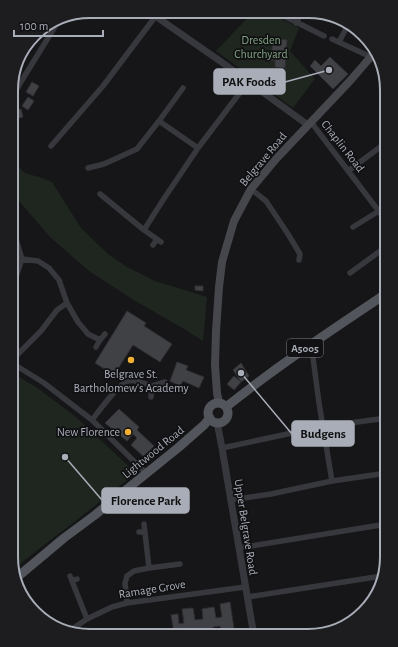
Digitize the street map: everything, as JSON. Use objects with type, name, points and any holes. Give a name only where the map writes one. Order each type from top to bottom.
[{"type":"main road","name":"Belgrave Road","points":[[223,405],[217,393],[215,365],[216,331],[220,280],[226,246],[234,221],[251,189],[276,158],[310,124],[371,56]]},
{"type":"main road","name":"A5005","points":[[223,405],[246,391],[308,346],[380,299]]},
{"type":"main road","name":"A5005","points":[[216,403],[223,405],[228,412],[227,417],[222,421],[214,420],[209,412],[210,407],[216,403]]},
{"type":"main road","name":"Lightwood Road","points":[[20,574],[95,515],[204,425],[214,420]]},
{"type":"street","points":[[51,146],[103,86],[154,18]]},
{"type":"street","name":"Chaplin Road","points":[[156,18],[310,124],[379,210]]},
{"type":"street","points":[[287,18],[324,36]]},
{"type":"street","points":[[296,23],[299,18]]},
{"type":"street","points":[[19,84],[53,29]]},
{"type":"street","points":[[339,42],[346,29]]},
{"type":"street","points":[[332,39],[369,53]]},
{"type":"street","points":[[144,230],[198,148],[248,82]]},
{"type":"street","points":[[88,168],[104,164],[137,149],[183,88]]},
{"type":"street","points":[[159,121],[198,148]]},
{"type":"street","points":[[348,171],[380,147]]},
{"type":"street","points":[[251,189],[266,201],[288,234],[300,254],[298,260]]},
{"type":"street","points":[[100,194],[159,241],[153,245]]},
{"type":"street","points":[[353,226],[379,210]]},
{"type":"street","points":[[18,246],[22,259],[18,271]]},
{"type":"street","points":[[350,273],[380,251]]},
{"type":"street","points":[[22,259],[38,261],[49,268],[58,280],[67,303],[78,322],[88,334],[100,340]]},
{"type":"street","points":[[18,354],[41,331],[57,310],[67,303]]},
{"type":"street","points":[[96,347],[105,334]]},
{"type":"street","points":[[308,346],[312,350],[322,427],[332,481]]},
{"type":"street","points":[[18,367],[44,384],[92,420],[146,473]]},
{"type":"street","points":[[92,420],[118,387],[127,381],[135,380],[152,386],[165,382]]},
{"type":"street","points":[[151,397],[152,386]]},
{"type":"street","points":[[222,448],[322,427],[380,419]]},
{"type":"street","name":"Upper Belgrave Road","points":[[214,420],[222,448],[253,629]]},
{"type":"street","points":[[230,500],[271,494],[332,481],[380,474]]},
{"type":"street","points":[[144,524],[149,568]]},
{"type":"street","points":[[239,548],[380,525]]},
{"type":"street","points":[[139,532],[145,532]]},
{"type":"street","points":[[127,603],[125,583],[127,576],[134,571],[173,562],[180,564]]},
{"type":"street","points":[[247,597],[377,577]]},
{"type":"street","points":[[73,579],[87,619]]},
{"type":"street","name":"Ramage Grove","points":[[75,627],[87,619],[112,607],[127,603],[245,586]]},
{"type":"green space","name":"Dresden Churchyard","points":[[247,18],[280,18],[299,28],[290,51],[315,79],[293,108],[216,51]]},
{"type":"green space","points":[[18,167],[25,173],[52,182],[81,228],[108,254],[127,267],[155,281],[207,297],[203,341],[132,299],[89,271],[50,237],[19,201],[18,202]]},
{"type":"green space","points":[[18,376],[39,389],[76,417],[136,473],[19,565]]},
{"type":"building","points":[[273,38],[287,40],[285,68],[275,67],[275,60],[271,60]]},
{"type":"building","points":[[330,57],[348,74],[333,89],[310,66],[315,60],[321,66]]},
{"type":"building","points":[[32,82],[39,86],[33,96],[26,92]]},
{"type":"building","points":[[28,97],[34,101],[28,110],[22,106]]},
{"type":"building","points":[[21,109],[23,117],[18,118],[18,110]]},
{"type":"building","points":[[195,286],[203,286],[203,291],[195,290]]},
{"type":"building","points":[[127,311],[146,323],[144,326],[172,344],[160,362],[133,345],[114,375],[95,363]]},
{"type":"building","points":[[177,362],[188,366],[186,370],[204,377],[199,388],[183,381],[180,386],[170,381]]},
{"type":"building","points":[[241,363],[249,376],[241,382],[233,370]]},
{"type":"building","points":[[234,376],[241,382],[234,390],[227,384]]},
{"type":"building","name":"New Florence","points":[[119,409],[139,427],[137,430],[154,446],[144,457],[131,445],[137,438],[133,434],[127,441],[105,423]]},
{"type":"building","points":[[230,602],[234,629],[221,629],[220,626],[213,627],[213,629],[173,629],[171,615],[178,614],[179,624],[184,623],[182,609],[193,608],[195,620],[203,619],[202,609],[214,607],[216,618],[222,617],[220,604]]},
{"type":"place","name":"PAK Foods","points":[[329,70]]},
{"type":"place","name":"Belgrave St. Bartholomew's Academy","points":[[131,360]]},
{"type":"place","name":"Budgens","points":[[241,373]]},
{"type":"place","name":"New Florence","points":[[128,432]]},
{"type":"place","name":"Florence Park","points":[[65,457]]}]
